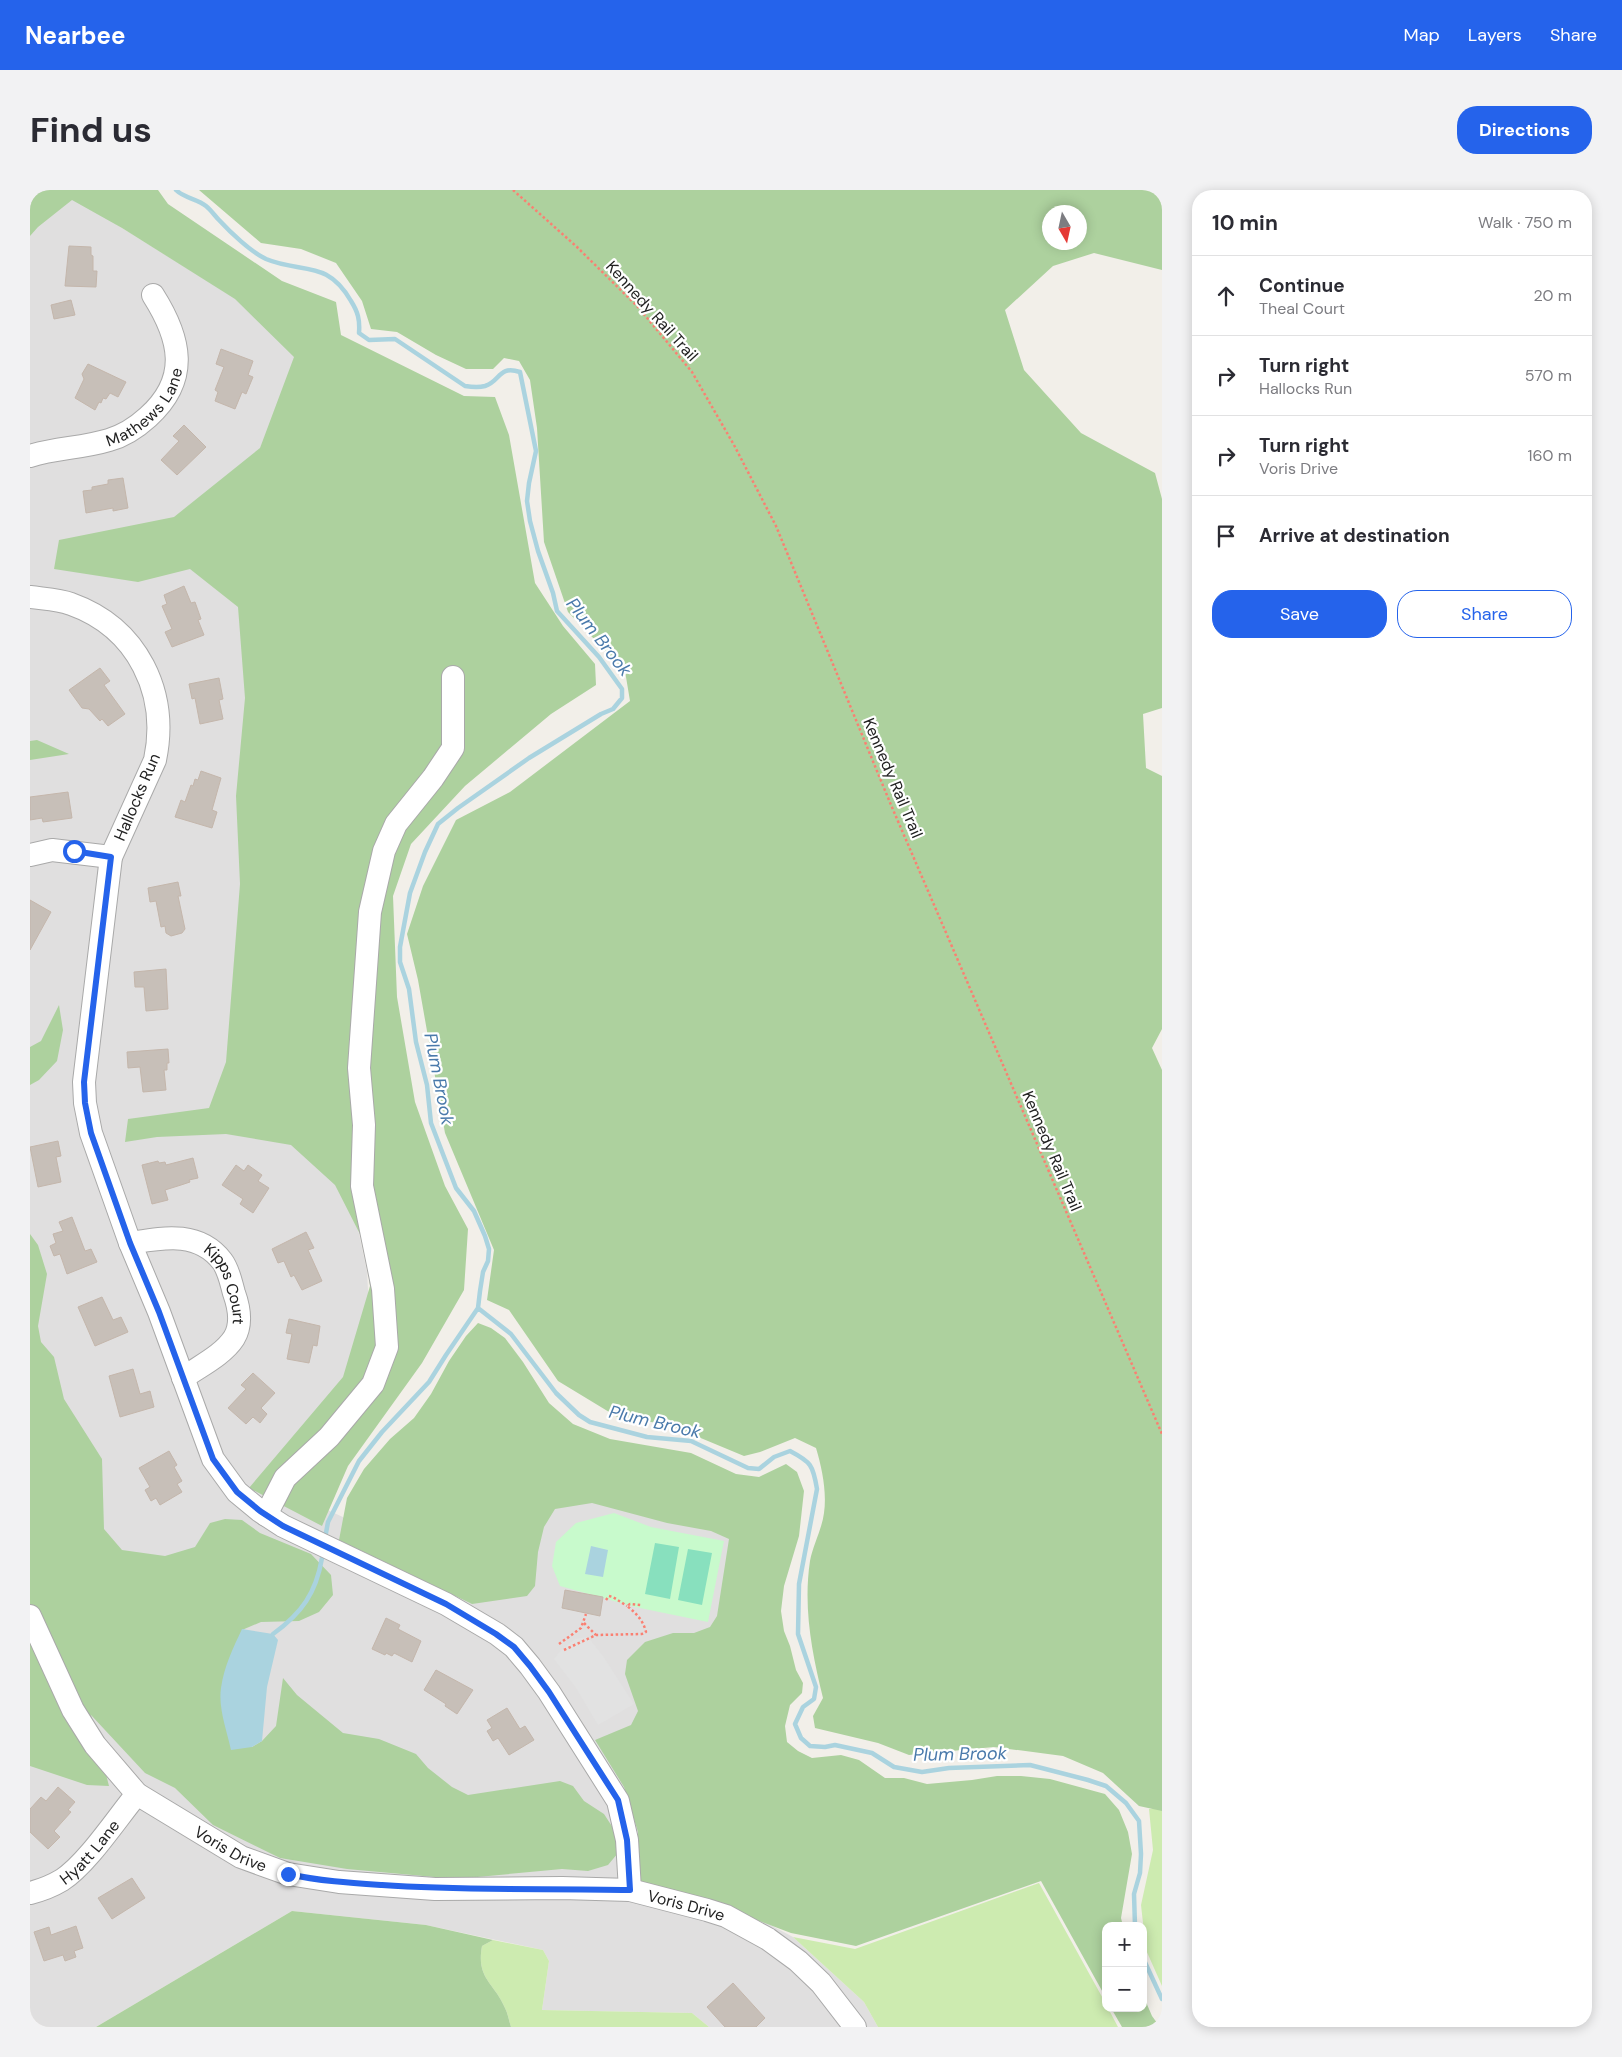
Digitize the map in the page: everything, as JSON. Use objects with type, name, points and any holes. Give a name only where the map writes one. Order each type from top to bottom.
[{"type":"street","name":"Mathews Lane","points":[[30,456],[110,440],[140,423],[161,405],[171,388],[176,374],[178,357],[170,323],[153,295]]},
{"type":"street","name":"Hallocks Run","points":[[30,597],[71,604],[105,621],[126,640],[137,655],[152,681],[158,708],[158,746],[155,760],[111,857],[84,1082],[85,1103],[91,1133],[130,1243],[159,1312],[213,1459],[237,1492],[283,1526],[446,1604],[514,1647],[549,1692],[618,1800],[627,1840],[630,1890]]},
{"type":"street","points":[[266,1515],[285,1478],[328,1437],[373,1384],[387,1347],[384,1289],[362,1186],[364,1125],[359,1068],[370,912],[384,851],[396,824],[433,778],[453,748],[453,677]]},
{"type":"street","points":[[30,854],[52,850],[111,857]]},
{"type":"street","name":"Kipps Court","points":[[130,1243],[168,1237],[191,1240],[213,1253],[222,1261],[227,1270],[236,1297],[239,1321],[235,1336],[221,1352],[183,1378]]},
{"type":"street","name":"Voris Drive","points":[[30,1616],[73,1710],[95,1745],[137,1794],[241,1857],[267,1868],[309,1879],[435,1889],[562,1888],[630,1890],[707,1910],[726,1916],[768,1939],[798,1962],[821,1983],[855,2027]]},
{"type":"street","name":"Hyatt Lane","points":[[30,1893],[48,1888],[64,1879],[77,1868],[137,1794]]},
{"type":"path","name":"Kennedy Rail Trail","points":[[513,190],[577,247],[638,307],[692,372],[734,444],[779,534],[891,805],[1162,1434]]},
{"type":"path","points":[[564,1650],[596,1635],[634,1636],[646,1632],[640,1617],[627,1606],[613,1597],[609,1596],[606,1600]]},
{"type":"path","points":[[627,1606],[630,1604],[641,1605]]},
{"type":"path","points":[[558,1644],[581,1628],[586,1614]]},
{"type":"path","points":[[584,1623],[596,1635]]},
{"type":"shaded area","points":[[30,190],[61,190],[341,364],[236,584],[312,1151],[353,1205],[367,1272],[369,1308],[358,1364],[274,1485],[489,1585],[520,1466],[747,1521],[712,1894],[793,1937],[864,2002],[878,2027],[709,2027],[692,2013],[542,2010],[549,1961],[543,1950],[426,1925],[292,1911],[96,2027],[30,2027]]},
{"type":"shaded area","points":[[588,1637],[603,1656],[634,1704],[598,1725],[576,1688],[554,1659],[561,1650],[575,1639]]},
{"type":"green space","points":[[30,190],[158,190],[168,204],[282,281],[336,302],[341,335],[464,396],[495,397],[509,435],[535,583],[563,626],[595,664],[596,685],[551,714],[465,786],[411,844],[393,896],[397,997],[415,1102],[445,1186],[468,1229],[464,1290],[422,1363],[348,1466],[322,1526],[249,1488],[343,1377],[370,1286],[365,1244],[335,1185],[291,1145],[226,1134],[157,1137],[125,1142],[128,1119],[209,1108],[226,1062],[240,884],[236,796],[245,698],[238,607],[190,569],[138,582],[54,569],[59,540],[174,517],[260,448],[294,357],[235,299],[122,228],[72,200],[38,227],[30,236]]},
{"type":"green space","points":[[199,190],[1162,190],[1162,270],[1094,253],[1053,266],[1005,310],[1024,370],[1081,433],[1155,473],[1162,499],[1162,708],[1143,714],[1146,768],[1162,776],[1162,1029],[1152,1048],[1162,1070],[1162,1811],[1139,1806],[1103,1773],[1063,1756],[994,1747],[909,1755],[878,1743],[815,1728],[813,1716],[823,1698],[810,1630],[808,1579],[811,1555],[823,1519],[825,1505],[822,1472],[816,1448],[795,1438],[760,1452],[744,1456],[667,1424],[619,1418],[558,1381],[509,1310],[487,1300],[494,1250],[445,1133],[418,980],[407,934],[423,886],[456,820],[510,792],[630,701],[625,671],[568,612],[544,542],[537,428],[530,380],[519,361],[504,358],[493,369],[466,369],[436,355],[397,332],[371,329],[362,301],[336,263],[301,249],[261,243]]},
{"type":"green space","points":[[37,740],[69,754],[30,760],[30,741]]},
{"type":"green space","points":[[59,1005],[63,1030],[57,1061],[39,1080],[30,1085],[30,1047],[41,1041]]},
{"type":"green space","points":[[30,1234],[38,1245],[47,1274],[38,1326],[41,1342],[54,1357],[64,1399],[102,1459],[104,1529],[122,1550],[165,1556],[195,1547],[210,1523],[225,1519],[242,1520],[260,1533],[311,1554],[331,1575],[333,1595],[319,1612],[299,1621],[261,1622],[242,1630],[252,1747],[262,1741],[276,1726],[283,1678],[297,1695],[343,1733],[379,1739],[416,1754],[428,1768],[452,1787],[468,1795],[560,1781],[573,1786],[584,1801],[604,1814],[615,1831],[618,1853],[608,1865],[588,1871],[562,1869],[456,1879],[347,1869],[280,1858],[213,1825],[175,1788],[145,1773],[91,1715],[109,1786],[87,1785],[30,1766]]},
{"type":"green space","points":[[478,1323],[491,1328],[505,1338],[549,1403],[573,1424],[610,1439],[691,1453],[736,1474],[759,1477],[786,1464],[797,1472],[804,1491],[799,1536],[784,1586],[781,1611],[784,1631],[796,1670],[803,1683],[802,1693],[790,1705],[785,1726],[787,1742],[798,1751],[812,1758],[841,1755],[859,1760],[885,1778],[904,1778],[927,1784],[997,1776],[1021,1776],[1050,1779],[1105,1794],[1119,1810],[1128,1832],[1132,1854],[1121,1918],[1122,1922],[1102,1922],[1102,1991],[1041,1881],[856,1946],[791,1933],[685,1893],[638,1883],[638,1832],[624,1787],[595,1740],[631,1725],[638,1711],[625,1674],[627,1660],[645,1642],[673,1633],[694,1633],[710,1627],[717,1616],[729,1539],[711,1531],[667,1523],[592,1503],[555,1509],[544,1527],[538,1552],[535,1586],[527,1596],[472,1604],[339,1540],[347,1498],[364,1469],[390,1439],[414,1418],[431,1394],[449,1361],[466,1336]]},
{"type":"green space","points":[[614,1513],[651,1527],[724,1541],[708,1622],[635,1607],[560,1586],[552,1566],[556,1542],[576,1523]]},
{"type":"green space","points":[[655,1543],[679,1547],[670,1599],[645,1594]]},
{"type":"green space","points":[[688,1549],[712,1553],[702,1605],[678,1600]]},
{"type":"green space","points":[[1162,1808],[1162,1986],[1147,1952],[1147,1922],[1143,1922],[1141,1905],[1153,1850],[1149,1809]]},
{"type":"green space","points":[[1039,1883],[1102,1997],[1102,2012],[1110,2012],[1118,2027],[878,2027],[864,2002],[793,1937],[855,1949]]},
{"type":"green space","points":[[292,1911],[426,1925],[493,1940],[482,1946],[482,1966],[487,1980],[501,1999],[511,2027],[96,2027]]},
{"type":"green space","points":[[493,1940],[543,1950],[549,1961],[542,2010],[692,2013],[709,2027],[511,2027],[501,1999],[487,1980],[482,1966],[482,1946]]},
{"type":"green space","points":[[1147,2004],[1160,2027],[1122,2027],[1113,2012],[1147,2012]]},
{"type":"water","points":[[591,1546],[608,1550],[603,1577],[585,1574]]},
{"type":"water","points":[[242,1629],[273,1634],[278,1640],[267,1687],[262,1741],[252,1747],[231,1750],[220,1696],[222,1680],[232,1650]]},
{"type":"building","points":[[69,246],[91,247],[93,271],[97,271],[96,287],[65,286]]},
{"type":"building","points":[[71,300],[75,315],[54,319],[51,305]]},
{"type":"building","points":[[221,349],[253,361],[248,375],[253,377],[246,394],[242,392],[235,409],[215,401],[218,392],[215,390],[224,367],[216,364]]},
{"type":"building","points":[[88,364],[126,382],[118,397],[110,393],[106,399],[103,398],[101,403],[99,402],[95,410],[75,398],[84,379],[82,374]]},
{"type":"building","points":[[184,425],[206,447],[177,475],[161,460],[179,441],[173,436]]},
{"type":"building","points":[[123,478],[128,508],[113,511],[113,508],[86,513],[83,491],[108,484],[108,480]]},
{"type":"building","points":[[184,586],[191,603],[195,602],[201,619],[198,620],[204,635],[172,647],[165,632],[172,629],[162,606],[167,604],[164,595]]},
{"type":"building","points":[[100,668],[110,681],[104,685],[125,714],[108,726],[102,719],[100,721],[89,709],[82,708],[69,690]]},
{"type":"building","points":[[219,678],[223,699],[219,700],[223,719],[200,724],[195,698],[192,699],[189,684]]},
{"type":"building","points":[[201,771],[221,778],[212,810],[217,812],[212,828],[175,817],[181,800],[185,802],[191,785],[193,786],[195,779],[198,780]]},
{"type":"building","points":[[68,792],[72,818],[43,822],[42,818],[30,820],[30,797]]},
{"type":"building","points":[[178,882],[181,896],[178,896],[185,929],[182,933],[171,936],[166,933],[165,926],[161,927],[156,901],[150,902],[148,888]]},
{"type":"building","points":[[30,900],[51,912],[30,950]]},
{"type":"building","points":[[166,969],[168,1009],[146,1011],[144,987],[135,987],[134,972]]},
{"type":"building","points":[[168,1049],[169,1063],[167,1063],[167,1070],[164,1070],[166,1090],[143,1092],[140,1067],[128,1068],[127,1052]]},
{"type":"building","points":[[58,1141],[61,1156],[56,1157],[61,1182],[38,1187],[30,1147]]},
{"type":"building","points":[[193,1158],[198,1178],[165,1190],[168,1200],[152,1204],[142,1165],[158,1161],[159,1163],[165,1162],[166,1165]]},
{"type":"building","points":[[236,1165],[244,1171],[248,1165],[262,1175],[258,1181],[269,1188],[253,1213],[240,1204],[243,1199],[222,1185]]},
{"type":"building","points":[[72,1217],[85,1251],[91,1249],[97,1262],[67,1274],[60,1254],[54,1256],[50,1246],[56,1243],[53,1234],[63,1231],[59,1222]]},
{"type":"building","points":[[306,1232],[314,1248],[308,1250],[322,1281],[302,1290],[294,1275],[291,1277],[284,1261],[278,1263],[272,1249]]},
{"type":"building","points":[[102,1297],[113,1320],[121,1317],[128,1332],[95,1346],[78,1307]]},
{"type":"building","points":[[289,1319],[320,1326],[317,1346],[313,1345],[309,1363],[287,1359],[292,1334],[286,1333]]},
{"type":"building","points":[[133,1369],[140,1394],[150,1391],[154,1407],[120,1417],[109,1376]]},
{"type":"building","points":[[253,1373],[275,1393],[261,1408],[267,1414],[260,1423],[253,1417],[246,1424],[228,1408],[246,1389],[241,1385]]},
{"type":"building","points":[[169,1451],[177,1465],[174,1467],[182,1481],[177,1484],[182,1492],[160,1505],[156,1498],[151,1501],[145,1490],[150,1487],[139,1468]]},
{"type":"building","points":[[565,1590],[603,1597],[600,1616],[562,1608]]},
{"type":"building","points":[[386,1618],[400,1625],[398,1629],[421,1641],[412,1662],[394,1653],[392,1656],[386,1653],[385,1655],[372,1649]]},
{"type":"building","points":[[436,1670],[473,1690],[457,1714],[445,1706],[446,1704],[424,1690]]},
{"type":"building","points":[[507,1708],[520,1729],[525,1726],[534,1740],[509,1755],[498,1738],[493,1741],[487,1731],[492,1728],[487,1720]]},
{"type":"building","points":[[58,1787],[75,1802],[68,1810],[71,1812],[54,1831],[60,1837],[48,1849],[30,1832],[30,1809],[41,1797],[46,1801]]},
{"type":"building","points":[[132,1878],[145,1898],[112,1919],[98,1898]]},
{"type":"building","points":[[76,1926],[83,1948],[74,1951],[76,1957],[65,1961],[63,1955],[44,1961],[34,1932],[49,1927],[51,1935]]},
{"type":"building","points":[[733,1983],[765,2018],[756,2027],[725,2027],[707,2007]]},
{"type":"waterway","name":"Plum Brook","points":[[176,190],[206,206],[235,236],[260,256],[279,263],[323,273],[333,279],[342,288],[355,309],[359,320],[359,333],[369,340],[395,339],[465,386],[485,386],[494,381],[503,372],[513,370],[520,372],[536,451],[527,501],[530,521],[557,611],[599,657],[622,689],[622,698],[613,709],[601,714],[529,758],[438,824],[425,852],[410,893],[400,947],[400,962],[409,989],[416,1042],[427,1085],[431,1123],[456,1188],[474,1211],[489,1249],[488,1261],[483,1272],[478,1308],[511,1334],[556,1393],[579,1415],[590,1422],[647,1437],[691,1441],[748,1468],[759,1469],[774,1457],[790,1451],[803,1458],[812,1469],[817,1489],[799,1584],[798,1634],[816,1687],[814,1699],[803,1707],[795,1724],[801,1738],[810,1746],[825,1747],[835,1745],[872,1753],[894,1767],[922,1772],[949,1768],[1030,1765],[1106,1786],[1126,1803],[1139,1821],[1141,1854],[1140,1873],[1134,1894],[1135,1922]]},
{"type":"waterway","points":[[326,1533],[328,1522],[359,1461],[382,1432],[429,1382],[478,1308]]},
{"type":"waterway","points":[[273,1634],[300,1610],[312,1592],[322,1558]]},
{"type":"waterway","name":"Plum Brook","points":[[1147,1967],[1162,1999]]},
{"type":"route","points":[[74,851],[111,857],[84,1082],[85,1103],[91,1133],[130,1243],[159,1312],[213,1459],[237,1492],[260,1511],[283,1526],[446,1604],[514,1647],[549,1692],[613,1789],[623,1814],[627,1840],[630,1890],[562,1888],[435,1889],[309,1879],[288,1874]]}]
